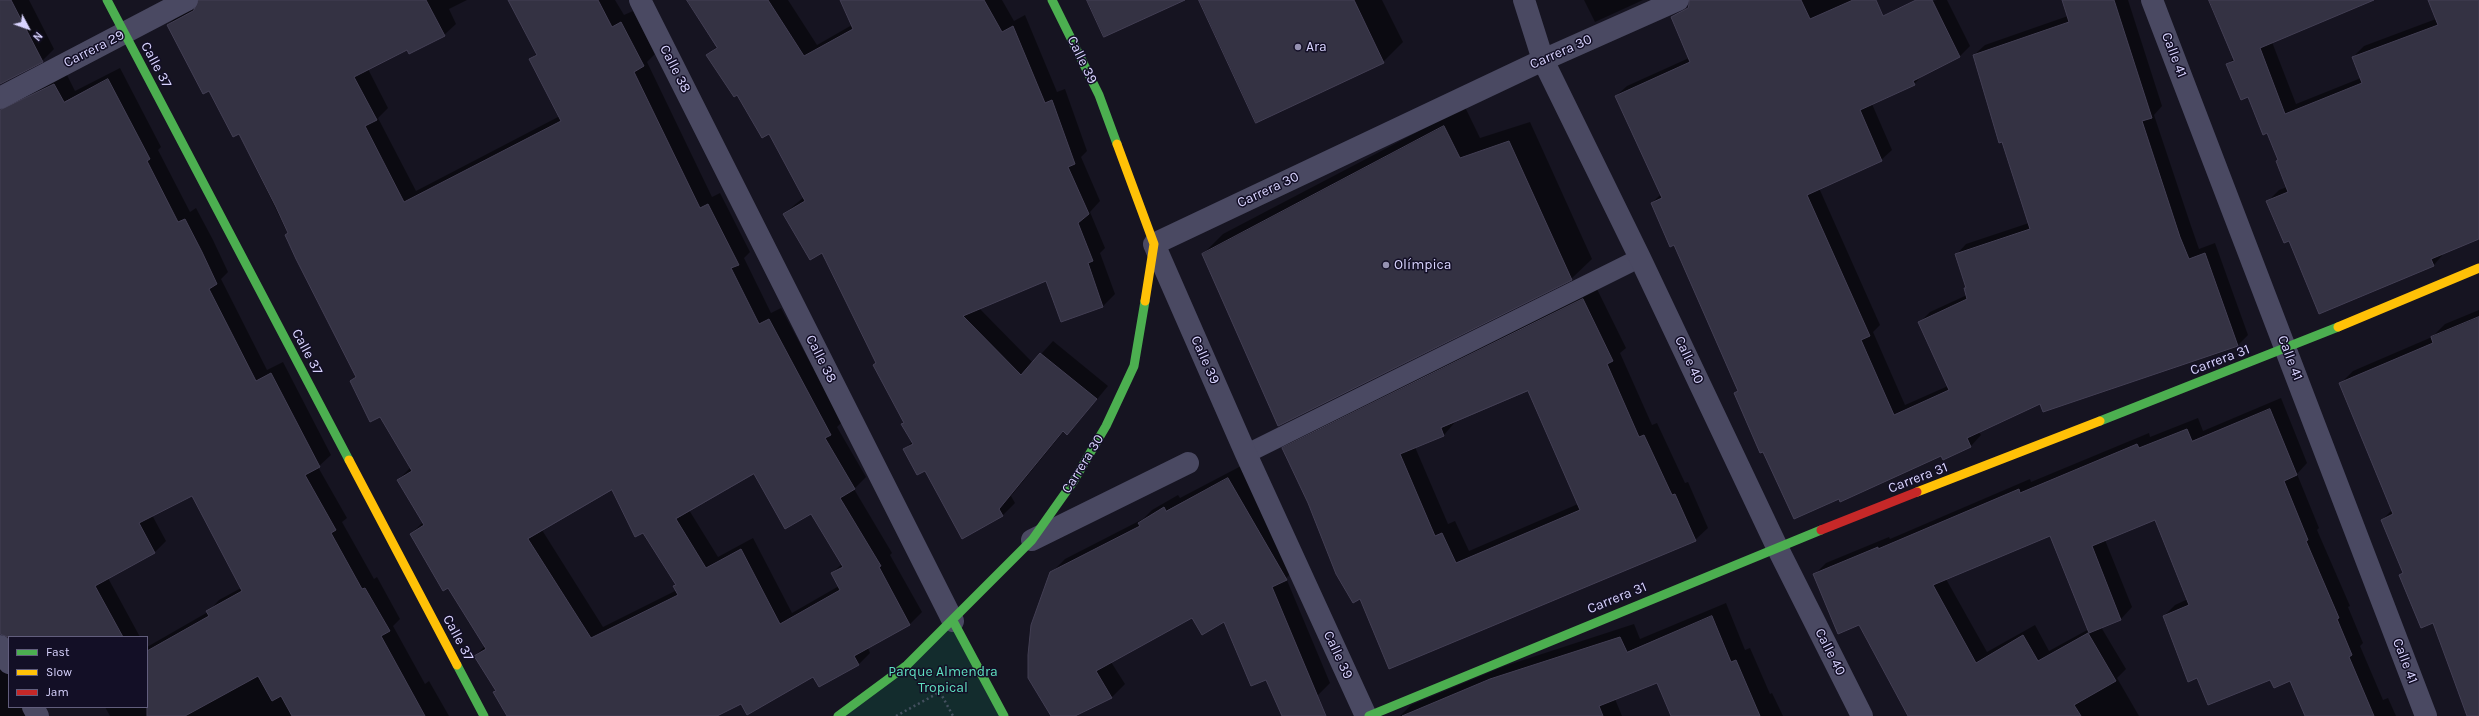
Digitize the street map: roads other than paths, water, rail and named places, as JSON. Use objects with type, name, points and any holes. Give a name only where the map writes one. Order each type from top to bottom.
[{"type":"street","name":"Calle 37","points":[[107,0],[123,34],[484,716]]},
{"type":"street","name":"Carrera 29","points":[[0,98],[187,0]]},
{"type":"street","name":"Calle 38","points":[[640,0],[954,621],[1004,716]]},
{"type":"street","name":"Calle 39","points":[[1052,0],[1099,95],[1154,244],[1246,454],[1366,716]]},
{"type":"street","name":"Calle 40","points":[[1524,0],[1544,60],[1777,547],[1862,716]]},
{"type":"street","name":"Carrera 30","points":[[838,716],[908,665],[954,621],[1032,540],[1073,482],[1106,426],[1134,366],[1154,244],[1544,60],[1678,0]]},
{"type":"street","name":"Calle 41","points":[[2152,0],[2426,716]]},
{"type":"street","name":"Carrera 31","points":[[1369,716],[1777,547],[2286,349],[2479,268]]},
{"type":"street","name":"Carrera 30","points":[[1032,540],[1188,462]]},
{"type":"street","points":[[0,646],[8,661]]},
{"type":"lane","points":[[1246,454],[1640,258]]},
{"type":"place","name":"Ara","points":[[1298,47]]},
{"type":"place","name":"Olímpica","points":[[1386,265]]},
{"type":"park label","name":"Parque Almendra Tropical","points":[[943,680]]}]
